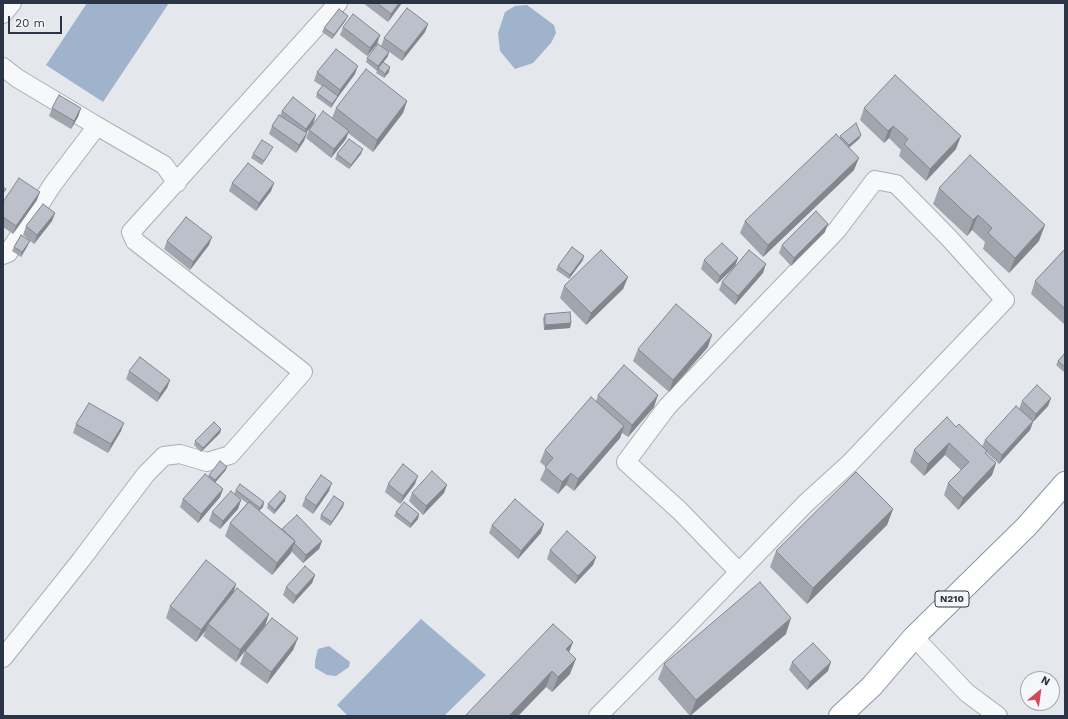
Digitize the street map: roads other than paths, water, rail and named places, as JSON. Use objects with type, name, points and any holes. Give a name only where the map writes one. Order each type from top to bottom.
[{"type":"highway","name":"N210","points":[[840,716],[872,686],[914,637],[1027,526],[1065,483]]},
{"type":"street","points":[[3,14],[12,3]]},
{"type":"street","points":[[3,658],[81,560],[146,474],[164,456],[180,454],[207,462],[230,455],[303,372],[135,241],[132,232],[338,3]]},
{"type":"street","points":[[3,67],[17,78],[164,165],[177,183]]},
{"type":"street","points":[[3,255],[8,254],[53,184],[97,126]]},
{"type":"street","points":[[598,716],[739,572],[806,503],[850,463],[1005,300],[950,239],[896,184],[875,180],[837,230],[667,407],[626,462],[680,511],[739,572]]},
{"type":"street","points":[[914,637],[967,693],[998,716]]},
{"type":"water","points":[[87,3],[169,3],[103,102],[46,65]]},
{"type":"water","points":[[527,5],[554,25],[556,33],[551,43],[533,63],[515,69],[500,51],[498,33],[505,12],[515,6]]},
{"type":"water","points":[[421,619],[486,675],[444,716],[348,716],[337,705]]},
{"type":"water","points":[[329,646],[350,662],[349,667],[336,676],[327,675],[315,668],[318,649]]}]
